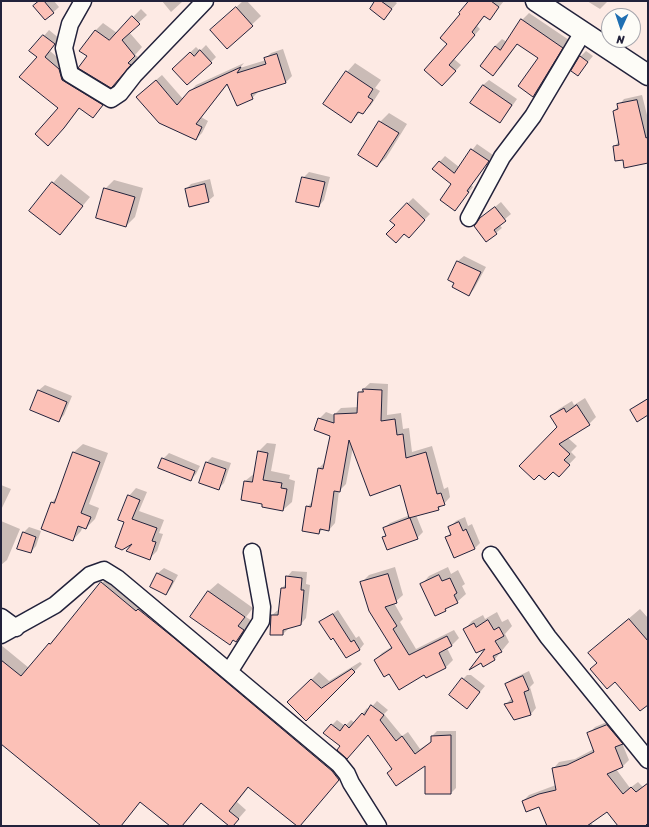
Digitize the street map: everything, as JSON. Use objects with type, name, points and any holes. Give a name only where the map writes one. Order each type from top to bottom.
[{"type":"main road","points":[[536,1],[648,75]]},
{"type":"street","points":[[83,1],[70,24],[64,48],[70,74],[111,99],[120,93],[134,75],[204,1]]},
{"type":"street","points":[[469,218],[502,157],[533,116],[583,32]]},
{"type":"street","points":[[229,672],[261,621],[262,607],[252,552]]},
{"type":"street","points":[[491,555],[548,637],[648,760]]},
{"type":"street","points":[[1,635],[16,628],[54,605],[90,574],[104,570],[117,578],[339,764],[347,774],[378,826]]},
{"type":"street","points":[[1,617],[16,628]]},
{"type":"building","points":[[39,1],[44,1],[54,13],[45,20],[33,6]]},
{"type":"building","points":[[375,1],[381,1],[392,9],[384,20],[370,9]]},
{"type":"building","points":[[469,1],[491,1],[499,7],[490,20],[484,16],[472,32],[475,35],[449,65],[456,71],[442,86],[424,70],[447,44],[440,38]]},
{"type":"building","points":[[236,7],[253,26],[227,49],[210,30]]},
{"type":"building","points":[[132,16],[140,24],[122,40],[135,56],[128,63],[131,65],[111,88],[78,68],[87,56],[79,51],[95,30],[109,40]]},
{"type":"building","points":[[521,19],[563,48],[533,97],[518,86],[538,58],[517,44],[493,76],[480,66],[495,46],[500,50]]},
{"type":"building","points":[[43,35],[55,44],[45,57],[59,69],[62,80],[103,105],[93,118],[79,108],[48,146],[35,134],[58,108],[19,77],[37,57],[29,51]]},
{"type":"building","points":[[200,50],[212,63],[187,85],[172,69],[190,52],[194,56]]},
{"type":"building","points":[[277,54],[286,83],[251,94],[253,99],[237,106],[227,84],[196,124],[202,127],[196,140],[159,123],[136,97],[156,80],[177,105],[189,91],[241,67],[237,73],[266,64],[264,58]]},
{"type":"building","points":[[580,56],[588,62],[578,76],[571,71]]},
{"type":"building","points":[[346,71],[373,89],[368,97],[373,100],[363,114],[358,112],[351,123],[323,104]]},
{"type":"building","points":[[483,85],[512,105],[500,123],[470,103]]},
{"type":"building","points":[[637,100],[646,138],[648,137],[648,163],[624,168],[623,160],[615,161],[613,146],[619,145],[613,111],[618,109],[617,104]]},
{"type":"building","points":[[379,121],[399,133],[377,167],[358,155]]},
{"type":"building","points":[[471,149],[489,161],[467,191],[469,192],[455,211],[440,200],[451,184],[432,169],[439,161],[454,173]]},
{"type":"building","points":[[302,177],[325,182],[319,207],[296,202]]},
{"type":"building","points":[[52,182],[83,206],[60,235],[29,211]]},
{"type":"building","points":[[205,184],[209,202],[189,207],[185,189]]},
{"type":"building","points":[[104,188],[135,197],[126,227],[96,218]]},
{"type":"building","points":[[407,203],[425,220],[409,238],[404,234],[396,243],[386,234],[395,225],[390,221]]},
{"type":"building","points":[[495,207],[506,221],[494,230],[497,234],[486,242],[474,226],[480,218]]},
{"type":"building","points":[[457,261],[481,272],[469,296],[452,287],[454,283],[448,280]]},
{"type":"building","points":[[363,389],[382,390],[381,421],[395,419],[397,435],[403,434],[406,458],[426,452],[437,494],[441,493],[445,505],[438,507],[439,510],[409,518],[400,485],[370,496],[349,440],[340,492],[334,491],[329,531],[320,529],[319,534],[302,531],[306,506],[311,507],[318,468],[323,469],[330,436],[314,430],[318,418],[334,423],[334,414],[357,413],[358,392],[363,392]]},
{"type":"building","points":[[38,390],[67,402],[59,422],[30,410]]},
{"type":"building","points":[[648,399],[648,415],[637,422],[630,410]]},
{"type":"building","points":[[577,405],[590,425],[559,444],[570,454],[564,460],[570,465],[559,477],[553,472],[545,480],[539,475],[534,480],[519,466],[557,427],[550,416],[564,408],[566,412]]},
{"type":"building","points":[[258,451],[268,453],[263,480],[282,483],[281,488],[287,489],[283,511],[262,507],[262,504],[241,500],[244,481],[252,482]]},
{"type":"building","points":[[73,452],[100,462],[81,513],[91,517],[86,529],[78,526],[73,541],[41,529],[51,502],[54,503]]},
{"type":"building","points":[[162,458],[195,471],[191,481],[158,468]]},
{"type":"building","points":[[206,462],[226,469],[219,490],[199,483]]},
{"type":"building","points":[[128,495],[140,500],[132,519],[157,528],[152,541],[156,542],[150,560],[126,551],[132,544],[122,550],[115,547],[124,522],[118,520]]},
{"type":"building","points":[[410,518],[418,539],[387,550],[382,537],[386,536],[383,528]]},
{"type":"building","points":[[459,522],[463,531],[466,529],[475,549],[454,558],[445,537],[451,535],[448,527]]},
{"type":"building","points":[[23,532],[36,537],[31,553],[17,549]]},
{"type":"building","points":[[157,573],[173,581],[166,595],[150,587]]},
{"type":"building","points":[[388,574],[397,603],[385,607],[397,626],[393,629],[409,655],[447,636],[452,646],[439,653],[446,668],[426,678],[424,675],[399,690],[389,674],[384,677],[374,660],[392,648],[369,611],[360,582]]},
{"type":"building","points":[[439,575],[442,581],[450,578],[457,593],[454,595],[458,603],[435,616],[420,584]]},
{"type":"building","points":[[286,576],[302,578],[301,590],[304,590],[301,625],[283,630],[283,635],[270,635],[271,615],[278,615],[281,588],[285,588]]},
{"type":"building","points":[[101,582],[136,611],[138,609],[174,638],[332,771],[339,780],[300,826],[297,826],[248,787],[229,811],[239,819],[233,826],[229,826],[201,803],[182,826],[170,826],[140,802],[121,826],[101,826],[1,744],[1,660],[21,676],[49,643],[50,644]]},
{"type":"building","points":[[208,591],[245,617],[238,626],[244,630],[236,642],[233,640],[230,645],[190,617]]},
{"type":"building","points":[[333,614],[351,642],[354,640],[360,650],[346,658],[333,638],[331,640],[319,622]]},
{"type":"building","points":[[629,619],[648,641],[648,705],[640,711],[615,682],[607,689],[590,669],[597,663],[588,653]]},
{"type":"building","points":[[488,620],[494,630],[499,627],[504,636],[495,641],[502,652],[493,656],[495,660],[483,667],[481,663],[469,670],[485,649],[476,653],[463,629],[474,623],[476,627]]},
{"type":"building","points":[[352,669],[355,672],[306,721],[287,702],[311,679],[321,688]]},
{"type":"building","points":[[523,676],[529,690],[524,692],[531,715],[514,720],[504,704],[513,702],[505,684]]},
{"type":"building","points":[[462,678],[480,692],[467,709],[449,695]]},
{"type":"building","points":[[371,705],[384,715],[380,720],[396,741],[402,736],[415,754],[431,742],[431,736],[451,735],[451,794],[425,794],[425,766],[396,786],[387,773],[392,769],[368,735],[347,759],[337,750],[340,746],[323,733],[331,724],[340,731],[345,724],[349,728],[362,713],[364,715]]},
{"type":"building","points":[[607,725],[623,744],[615,747],[623,767],[607,774],[623,794],[631,787],[636,792],[648,783],[648,823],[645,826],[618,826],[607,812],[587,826],[547,826],[539,807],[526,812],[522,801],[539,794],[556,790],[552,768],[567,765],[594,752],[587,733]]}]
